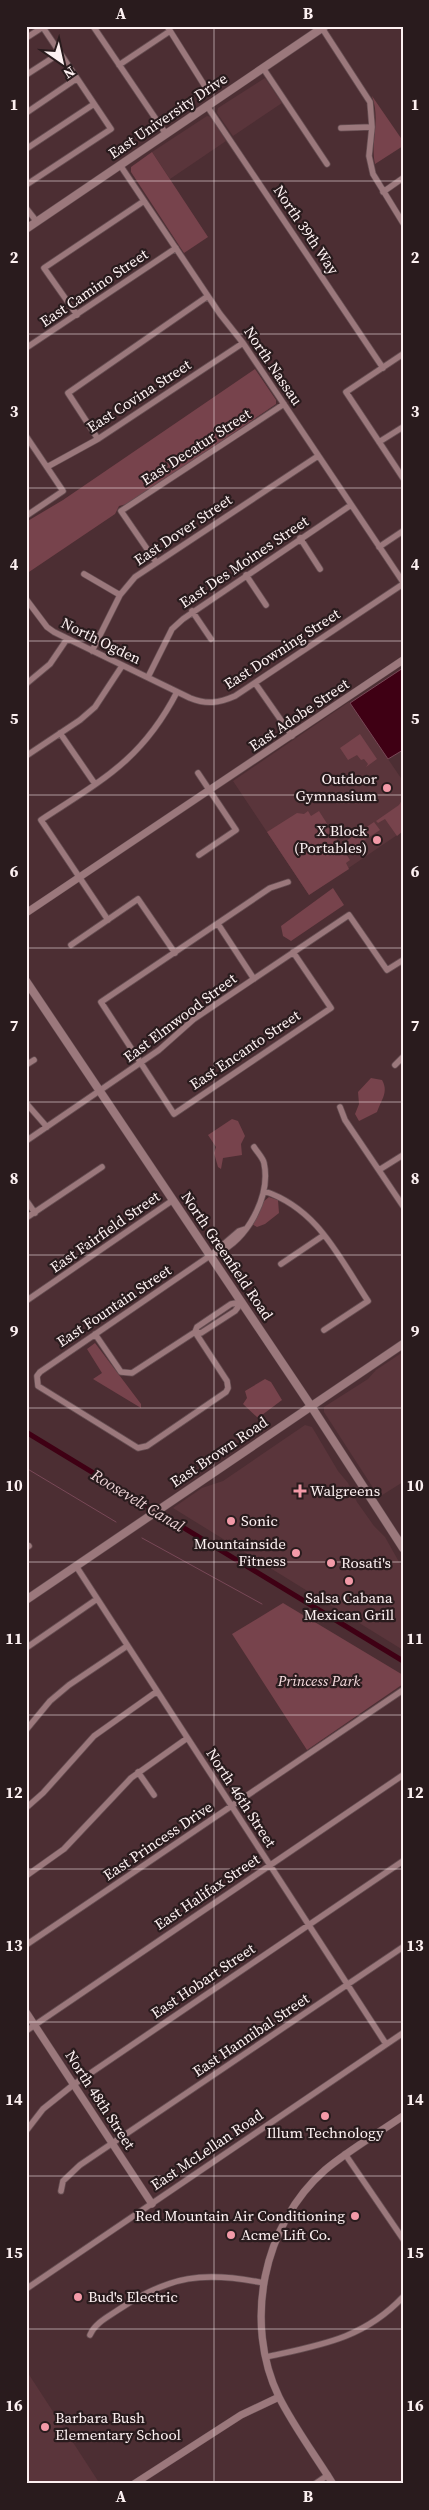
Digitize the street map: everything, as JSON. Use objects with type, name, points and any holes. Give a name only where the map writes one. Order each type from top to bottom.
[{"type":"main road","name":"East University Drive","points":[[27,227],[324,27]]},
{"type":"main road","name":"North Greenfield Road","points":[[26,981],[211,1255],[403,1548]]},
{"type":"main road","name":"East Brown Road","points":[[26,1600],[403,1344]]},
{"type":"street","points":[[26,38],[42,26],[111,129],[26,186]]},
{"type":"street","points":[[94,27],[166,134]]},
{"type":"street","points":[[324,27],[370,102],[372,128],[369,156],[373,174],[403,222]]},
{"type":"street","points":[[119,64],[169,28],[206,88]]},
{"type":"street","points":[[26,75],[60,53]]},
{"type":"street","points":[[263,68],[327,164]]},
{"type":"street","points":[[26,113],[76,79]]},
{"type":"street","points":[[26,150],[94,104]]},
{"type":"street","name":"North 39th Way","points":[[207,106],[383,368]]},
{"type":"street","points":[[341,128],[372,128]]},
{"type":"street","name":"North Nassau","points":[[120,165],[208,296],[243,343],[403,583]]},
{"type":"street","points":[[383,192],[403,178]]},
{"type":"street","points":[[77,316],[44,268],[144,201]]},
{"type":"street","points":[[26,208],[37,222]]},
{"type":"street","name":"East Camino Street","points":[[27,345],[77,316],[176,248]]},
{"type":"street","points":[[98,439],[68,393],[208,296]]},
{"type":"street","name":"East Covina Street","points":[[47,467],[98,439],[243,343]]},
{"type":"street","points":[[403,354],[346,392],[403,478]]},
{"type":"street","name":"East Decatur Street","points":[[156,562],[121,511],[284,404]]},
{"type":"street","points":[[379,442],[403,427]]},
{"type":"street","points":[[26,436],[63,491],[26,516]]},
{"type":"street","name":"East Dover Street","points":[[92,651],[120,595],[136,577],[318,456]]},
{"type":"street","name":"East Des Moines Street","points":[[148,677],[172,629],[192,611],[351,505]]},
{"type":"street","points":[[379,547],[403,531]]},
{"type":"street","points":[[300,538],[320,569]]},
{"type":"street","points":[[84,574],[120,595]]},
{"type":"street","points":[[246,576],[266,605]]},
{"type":"street","name":"East Downing Street","points":[[177,692],[196,701],[219,703],[235,696],[403,583]]},
{"type":"street","name":"North Ogden","points":[[26,598],[29,608],[47,627],[67,639],[177,692]]},
{"type":"street","points":[[192,611],[211,639]]},
{"type":"street","points":[[26,684],[50,664],[67,639]]},
{"type":"street","name":"East Adobe Street","points":[[27,910],[80,878],[403,660]]},
{"type":"street","points":[[26,756],[95,707],[122,666]]},
{"type":"street","points":[[254,682],[292,736]]},
{"type":"street","points":[[108,920],[41,820],[114,772],[144,744],[158,727],[177,692]]},
{"type":"street","points":[[60,733],[96,784]]},
{"type":"street","points":[[198,773],[236,830],[199,855]]},
{"type":"street","points":[[140,1063],[101,1002],[270,888],[288,882]]},
{"type":"street","points":[[71,945],[138,900],[175,953]]},
{"type":"street","name":"East Elmwood Street","points":[[26,1141],[140,1063],[194,1019],[349,915],[387,970],[403,960]]},
{"type":"street","points":[[218,924],[254,978]]},
{"type":"street","name":"East Encanto Street","points":[[140,1063],[174,1114],[331,1008],[293,952]]},
{"type":"street","points":[[395,1065],[403,1057]]},
{"type":"street","points":[[26,1064],[34,1060]]},
{"type":"street","points":[[26,1103],[46,1127]]},
{"type":"street","points":[[340,1107],[345,1120],[403,1206]]},
{"type":"street","points":[[254,1147],[264,1161],[264,1191],[292,1203],[310,1217],[324,1234],[368,1301],[324,1330]]},
{"type":"street","points":[[379,1170],[403,1155]]},
{"type":"street","points":[[26,1218],[102,1167]]},
{"type":"street","name":"East Fountain Street","points":[[195,1332],[228,1384],[226,1392],[144,1447],[138,1448],[42,1390],[37,1381],[40,1372],[235,1239],[256,1211],[264,1191]]},
{"type":"street","points":[[26,1200],[35,1213]]},
{"type":"street","name":"East Fairfield Street","points":[[26,1301],[173,1200]]},
{"type":"street","points":[[281,1264],[324,1234]]},
{"type":"street","points":[[95,1334],[121,1372],[128,1374],[136,1372],[195,1332],[197,1327],[206,1320],[231,1304],[242,1302]]},
{"type":"street","points":[[195,1332],[201,1333],[234,1311],[242,1302]]},
{"type":"street","points":[[206,1320],[210,1327]]},
{"type":"street","name":"North 46th Street","points":[[76,1566],[186,1739],[386,2044]]},
{"type":"street","points":[[26,1648],[97,1599]]},
{"type":"street","points":[[26,1730],[50,1701],[69,1685],[127,1646]]},
{"type":"street","name":"East Princess Drive","points":[[26,1945],[403,1690]]},
{"type":"street","points":[[26,1808],[44,1793],[94,1736],[156,1692]]},
{"type":"street","points":[[26,1876],[64,1849],[138,1772],[186,1739]]},
{"type":"street","points":[[138,1772],[154,1795]]},
{"type":"street","name":"East Halifax Street","points":[[26,2031],[403,1775]]},
{"type":"street","name":"East Hobart Street","points":[[26,2132],[43,2109],[73,2085],[403,1861]]},
{"type":"street","name":"East Hannibal Street","points":[[61,2191],[64,2181],[69,2174],[403,1947]]},
{"type":"street","name":"North 48th Street","points":[[26,2012],[152,2204]]},
{"type":"street","name":"East McLellan Road","points":[[26,2289],[403,2032]]},
{"type":"street","points":[[333,2484],[279,2397],[266,2356],[261,2314],[264,2283],[270,2257],[279,2232],[294,2205],[324,2171],[345,2154],[403,2116]]},
{"type":"street","points":[[345,2154],[403,2239]]},
{"type":"street","points":[[90,2335],[98,2324],[132,2301],[164,2286],[213,2275],[264,2283]]},
{"type":"street","points":[[266,2356],[345,2338],[382,2317],[403,2297]]},
{"type":"street","points":[[134,2484],[241,2415],[279,2397]]},
{"type":"street","points":[[314,2484],[328,2475]]},
{"type":"shaded area","points":[[265,78],[282,103],[233,136],[217,113],[218,108]]},
{"type":"shaded area","points":[[207,116],[211,117],[226,141],[170,179],[152,152]]},
{"type":"shaded area","points":[[403,668],[403,750],[388,759],[350,703]]},
{"type":"shaded area","points":[[349,702],[403,781],[403,831],[309,895],[233,781]]},
{"type":"shaded area","points":[[403,1352],[403,1482],[379,1497],[324,1412],[324,1407],[368,1379],[376,1370]]},
{"type":"shaded area","points":[[305,1425],[312,1427],[338,1471],[348,1483],[357,1502],[374,1526],[385,1537],[403,1569],[403,1650],[173,1508],[202,1488],[223,1481]]},
{"type":"shaded area","name":"Barbara Bush Elementary School","points":[[26,2370],[100,2484],[26,2484]]},
{"type":"green space","points":[[372,96],[403,141],[403,146],[375,164],[376,114]]},
{"type":"green space","points":[[152,152],[208,237],[184,253],[131,172],[131,167]]},
{"type":"green space","points":[[255,369],[276,400],[276,404],[131,503],[119,506],[115,514],[26,574],[26,522],[63,500]]},
{"type":"green space","points":[[360,734],[377,759],[366,767],[368,764],[364,759],[361,760],[357,755],[348,760],[340,748]]},
{"type":"green space","points":[[402,800],[403,831],[397,836],[385,819],[378,823],[376,821],[399,805]]},
{"type":"green space","points":[[308,811],[311,816],[319,811],[350,860],[346,863],[349,869],[309,895],[267,832],[297,813],[304,814]]},
{"type":"green space","points":[[374,822],[380,830],[351,849],[346,841]]},
{"type":"green space","points":[[333,888],[344,905],[291,941],[283,936],[281,926]]},
{"type":"green space","points":[[371,1078],[382,1080],[385,1088],[384,1096],[377,1112],[359,1121],[355,1114],[359,1104],[358,1092]]},
{"type":"green space","points":[[232,1119],[238,1121],[245,1136],[241,1144],[242,1155],[223,1158],[221,1169],[218,1167],[214,1153],[216,1147],[208,1135]]},
{"type":"green space","points":[[269,1197],[278,1200],[279,1213],[265,1224],[257,1227],[252,1224],[263,1202]]},
{"type":"green space","points":[[95,1343],[141,1404],[141,1408],[93,1379],[102,1373],[87,1349]]},
{"type":"green space","points":[[265,1379],[271,1382],[282,1400],[258,1418],[243,1404],[247,1398],[245,1391]]},
{"type":"green space","name":"Princess Park","points":[[283,1603],[403,1675],[403,1684],[307,1750],[232,1634]]},
{"type":"waterway","name":"Roosevelt Canal","points":[[26,1432],[403,1661]]},
{"type":"waterway","points":[[26,1468],[116,1522]]},
{"type":"waterway","points":[[142,1538],[262,1604]]},
{"type":"place","name":"Outdoor Gymnasium","points":[[387,788]]},
{"type":"place","name":"X Block (Portables)","points":[[377,840]]},
{"type":"place","name":"Walgreens","points":[[300,1491]]},
{"type":"place","name":"Sonic","points":[[231,1521]]},
{"type":"place","name":"Mountainside Fitness","points":[[296,1553]]},
{"type":"place","name":"Rosati's","points":[[331,1563]]},
{"type":"place","name":"Salsa Cabana Mexican Grill","points":[[349,1581]]},
{"type":"place","name":"Illum Technology","points":[[325,2116]]},
{"type":"place","name":"Red Mountain Air Conditioning","points":[[355,2216]]},
{"type":"place","name":"Acme Lift Co.","points":[[231,2235]]},
{"type":"place","name":"Bud's Electric","points":[[78,2297]]},
{"type":"place","name":"Barbara Bush Elementary School","points":[[45,2427]]}]
